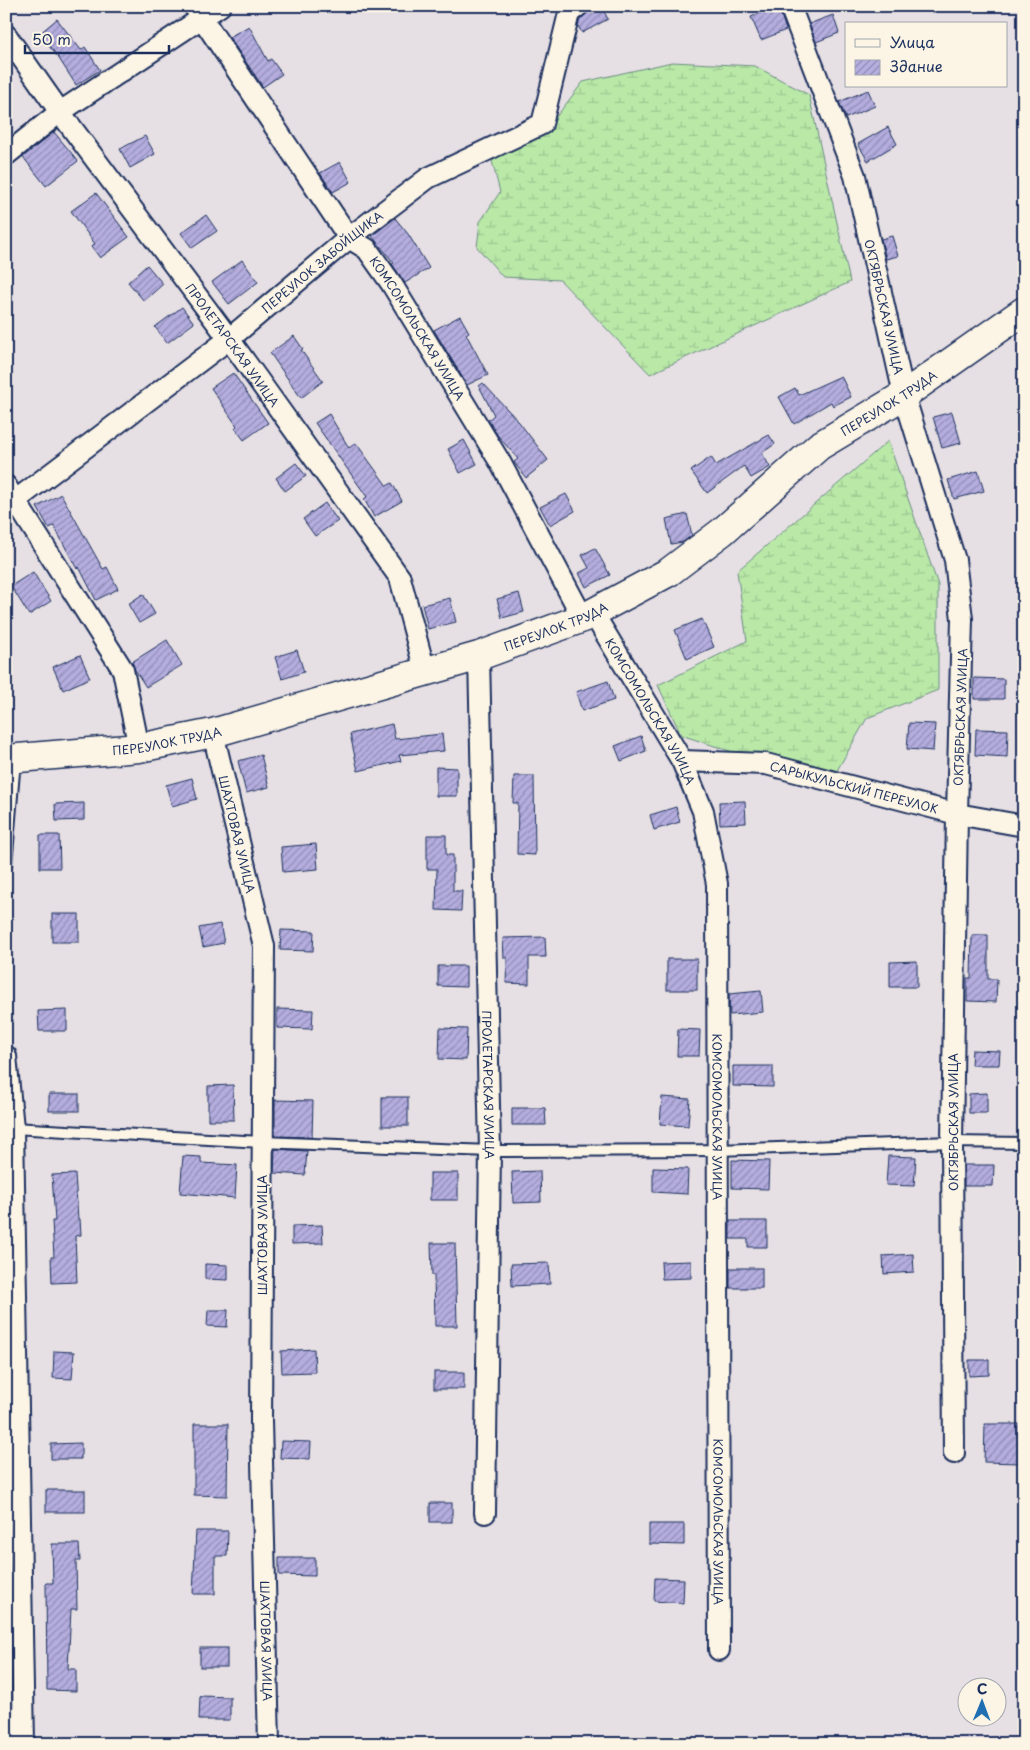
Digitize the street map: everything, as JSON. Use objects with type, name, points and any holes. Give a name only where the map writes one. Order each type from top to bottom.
[{"type":"street","points":[[6,155],[60,112],[198,12],[220,6]]},
{"type":"street","name":"ПЕРЕУЛОК ЗАБОЙЩИКА","points":[[11,493],[229,339],[349,238],[428,178],[542,124],[569,13],[578,6]]},
{"type":"street","name":"ОКТЯБРЬСКАЯ УЛИЦА","points":[[790,6],[855,176],[904,394],[955,560],[962,619],[952,1142],[954,1453]]},
{"type":"street","name":"КОМСОМОЛЬСКАЯ УЛИЦА","points":[[198,12],[349,238],[367,249],[406,308],[500,462],[588,616],[682,762],[703,811],[717,884],[719,1650]]},
{"type":"street","name":"ПРОЛЕТАРСКАЯ УЛИЦА","points":[[6,34],[60,112],[229,339],[400,578],[425,671]]},
{"type":"street","name":"ПЕРЕУЛОК ТРУДА","points":[[10,758],[139,748],[213,732],[479,656],[588,616],[669,572],[723,531],[819,446],[904,394],[1024,311]]},
{"type":"street","points":[[11,493],[123,670],[139,748]]},
{"type":"street","name":"ПРОЛЕТАРСКАЯ УЛИЦА","points":[[479,656],[490,1151],[485,1513]]},
{"type":"street","name":"ШАХТОВАЯ УЛИЦА","points":[[213,732],[264,946],[262,1421],[269,1744]]},
{"type":"street","name":"САРЫКУЛЬСКИЙ ПЕРЕУЛОК","points":[[682,762],[766,764],[957,814],[1024,826]]},
{"type":"street","points":[[6,1056],[13,1128],[24,1744]]},
{"type":"lane","points":[[6,866],[10,758]]},
{"type":"lane","points":[[13,1128],[262,1142],[490,1151],[717,1150],[952,1142],[1024,1143]]},
{"type":"green space","points":[[672,62],[755,66],[809,95],[850,282],[650,374],[560,280],[503,277],[477,247],[480,222],[500,192],[492,161],[549,126],[583,82]]},
{"type":"green space","points":[[888,441],[938,585],[938,690],[867,718],[835,774],[739,754],[681,735],[658,685],[747,641],[737,571]]},
{"type":"building","points":[[590,6],[601,6],[608,19],[582,33],[578,26],[580,20],[589,11]]},
{"type":"building","points":[[778,6],[786,30],[761,40],[751,17]]},
{"type":"building","points":[[833,15],[839,33],[816,42],[809,24]]},
{"type":"building","points":[[57,19],[81,50],[85,47],[100,70],[76,85],[58,57],[39,34]]},
{"type":"building","points":[[249,26],[268,61],[271,59],[282,74],[263,87],[229,37]]},
{"type":"building","points":[[868,90],[875,106],[846,118],[839,102]]},
{"type":"building","points":[[888,127],[897,144],[868,161],[858,144]]},
{"type":"building","points":[[54,132],[78,161],[46,186],[23,157]]},
{"type":"building","points":[[145,136],[155,154],[130,168],[120,149]]},
{"type":"building","points":[[340,162],[351,182],[333,192],[320,173]]},
{"type":"building","points":[[96,193],[129,237],[100,258],[91,246],[95,244],[71,211]]},
{"type":"building","points":[[206,215],[217,231],[192,248],[181,233]]},
{"type":"building","points":[[395,218],[408,234],[429,268],[405,283],[392,264],[394,263],[372,236]]},
{"type":"building","points":[[892,236],[898,256],[886,259],[881,239]]},
{"type":"building","points":[[242,260],[258,282],[229,304],[212,282]]},
{"type":"building","points":[[147,265],[163,284],[144,301],[128,282]]},
{"type":"building","points":[[182,307],[194,323],[167,343],[155,327]]},
{"type":"building","points":[[460,316],[469,332],[466,334],[488,375],[467,385],[434,330]]},
{"type":"building","points":[[294,336],[303,349],[301,350],[323,381],[301,398],[270,353]]},
{"type":"building","points":[[233,373],[268,423],[244,440],[235,428],[237,426],[211,388]]},
{"type":"building","points":[[841,376],[851,397],[833,406],[831,402],[794,424],[779,397],[795,388],[799,395]]},
{"type":"building","points":[[483,383],[519,422],[548,460],[526,478],[514,462],[518,459],[498,436],[488,420],[494,415],[479,386]]},
{"type":"building","points":[[952,412],[961,443],[942,448],[933,417]]},
{"type":"building","points":[[329,414],[349,448],[356,443],[387,486],[392,483],[402,501],[374,517],[364,499],[367,497],[315,423]]},
{"type":"building","points":[[769,435],[775,444],[762,453],[770,467],[751,478],[744,466],[707,493],[691,471],[711,457],[716,465]]},
{"type":"building","points":[[464,440],[477,464],[460,473],[448,449]]},
{"type":"building","points":[[296,463],[306,476],[285,491],[276,478]]},
{"type":"building","points":[[978,471],[984,491],[954,499],[948,480]]},
{"type":"building","points":[[61,494],[103,569],[107,567],[118,589],[96,600],[79,567],[77,569],[54,526],[49,528],[37,507]]},
{"type":"building","points":[[566,494],[575,511],[550,525],[540,507]]},
{"type":"building","points":[[325,503],[338,521],[315,536],[303,519]]},
{"type":"building","points":[[687,514],[692,535],[683,542],[671,544],[666,519]]},
{"type":"building","points":[[595,548],[610,575],[586,587],[579,573],[589,568],[582,555]]},
{"type":"building","points":[[33,572],[51,601],[29,615],[11,586]]},
{"type":"building","points":[[519,593],[524,612],[502,618],[497,599]]},
{"type":"building","points":[[143,594],[155,614],[139,623],[128,604]]},
{"type":"building","points":[[450,598],[456,622],[428,629],[422,605]]},
{"type":"building","points":[[702,619],[714,647],[687,659],[675,630]]},
{"type":"building","points":[[167,640],[182,665],[146,687],[132,662]]},
{"type":"building","points":[[297,650],[304,672],[282,679],[275,657]]},
{"type":"building","points":[[80,655],[90,678],[63,690],[53,667]]},
{"type":"building","points":[[974,678],[1004,679],[1004,699],[974,699]]},
{"type":"building","points":[[608,681],[614,700],[582,711],[576,692]]},
{"type":"building","points":[[909,723],[935,724],[933,751],[907,749]]},
{"type":"building","points":[[392,724],[395,739],[442,734],[444,751],[399,755],[401,761],[358,771],[350,734]]},
{"type":"building","points":[[976,729],[1008,730],[1007,757],[975,755]]},
{"type":"building","points":[[641,736],[646,751],[621,761],[615,746]]},
{"type":"building","points":[[261,755],[269,787],[246,793],[238,761]]},
{"type":"building","points":[[436,767],[457,768],[457,796],[436,796]]},
{"type":"building","points":[[514,776],[534,776],[535,855],[517,854],[518,803],[513,803]]},
{"type":"building","points":[[192,778],[197,799],[172,806],[166,785]]},
{"type":"building","points":[[745,801],[746,823],[720,824],[719,802]]},
{"type":"building","points":[[84,803],[84,820],[56,821],[55,804]]},
{"type":"building","points":[[676,807],[680,822],[654,830],[650,815]]},
{"type":"building","points":[[40,835],[59,835],[60,868],[40,868]]},
{"type":"building","points":[[427,835],[446,835],[446,855],[453,855],[453,891],[462,891],[461,911],[436,910],[437,869],[427,869]]},
{"type":"building","points":[[316,844],[318,869],[283,872],[281,847]]},
{"type":"building","points":[[52,914],[79,914],[79,942],[52,942]]},
{"type":"building","points":[[220,924],[224,943],[203,947],[199,928]]},
{"type":"building","points":[[281,930],[314,931],[313,951],[280,950]]},
{"type":"building","points":[[972,935],[988,935],[988,979],[997,979],[996,1002],[967,1001],[967,978],[971,978]]},
{"type":"building","points":[[545,937],[546,957],[529,957],[529,984],[506,983],[507,958],[504,958],[503,938]]},
{"type":"building","points":[[667,959],[697,959],[697,990],[667,990]]},
{"type":"building","points":[[917,961],[917,987],[890,987],[890,962]]},
{"type":"building","points":[[438,966],[466,966],[466,987],[438,986]]},
{"type":"building","points":[[761,991],[763,1012],[730,1015],[729,994]]},
{"type":"building","points":[[277,1009],[313,1010],[312,1029],[277,1028]]},
{"type":"building","points":[[67,1010],[67,1031],[39,1031],[38,1011]]},
{"type":"building","points":[[440,1028],[467,1029],[466,1060],[439,1059]]},
{"type":"building","points":[[678,1029],[700,1030],[699,1056],[677,1056]]},
{"type":"building","points":[[972,1050],[1000,1051],[999,1065],[971,1065]]},
{"type":"building","points":[[733,1066],[773,1066],[773,1087],[733,1086]]},
{"type":"building","points":[[233,1085],[234,1120],[208,1120],[208,1086]]},
{"type":"building","points":[[987,1093],[987,1113],[969,1113],[969,1094]]},
{"type":"building","points":[[49,1094],[79,1094],[79,1111],[49,1111]]},
{"type":"building","points":[[382,1097],[408,1097],[408,1126],[382,1126]]},
{"type":"building","points":[[662,1097],[690,1099],[688,1126],[660,1124]]},
{"type":"building","points":[[275,1100],[313,1101],[312,1137],[275,1136]]},
{"type":"building","points":[[512,1108],[545,1108],[546,1125],[512,1125]]},
{"type":"building","points":[[275,1149],[307,1151],[305,1175],[274,1173]]},
{"type":"building","points":[[183,1156],[201,1157],[201,1163],[237,1165],[235,1198],[180,1193]]},
{"type":"building","points":[[888,1156],[916,1157],[914,1186],[886,1185]]},
{"type":"building","points":[[732,1160],[769,1161],[768,1189],[732,1188]]},
{"type":"building","points":[[964,1165],[994,1165],[993,1186],[964,1186]]},
{"type":"building","points":[[653,1168],[688,1169],[687,1194],[653,1192]]},
{"type":"building","points":[[540,1171],[541,1202],[513,1203],[512,1172]]},
{"type":"building","points":[[430,1173],[458,1173],[458,1200],[430,1200]]},
{"type":"building","points":[[75,1174],[81,1235],[75,1236],[77,1282],[52,1283],[51,1257],[54,1257],[52,1221],[55,1221],[52,1175]]},
{"type":"building","points":[[730,1221],[767,1221],[767,1247],[748,1247],[748,1239],[730,1239]]},
{"type":"building","points":[[322,1225],[323,1243],[292,1244],[292,1226]]},
{"type":"building","points":[[431,1243],[455,1243],[457,1326],[435,1326]]},
{"type":"building","points":[[913,1254],[914,1272],[884,1274],[883,1256]]},
{"type":"building","points":[[691,1261],[691,1278],[662,1279],[661,1262]]},
{"type":"building","points":[[549,1263],[550,1284],[512,1286],[511,1264]]},
{"type":"building","points":[[205,1264],[228,1265],[228,1280],[205,1279]]},
{"type":"building","points":[[730,1268],[762,1268],[762,1288],[730,1288]]},
{"type":"building","points":[[208,1310],[228,1310],[227,1327],[207,1326]]},
{"type":"building","points":[[314,1349],[315,1372],[282,1373],[281,1351]]},
{"type":"building","points":[[54,1351],[74,1352],[72,1379],[53,1378]]},
{"type":"building","points":[[969,1360],[989,1360],[989,1375],[969,1376]]},
{"type":"building","points":[[434,1372],[464,1372],[464,1389],[434,1389]]},
{"type":"building","points":[[194,1424],[228,1424],[227,1496],[194,1495]]},
{"type":"building","points":[[985,1424],[1019,1424],[1019,1463],[984,1462]]},
{"type":"building","points":[[281,1441],[311,1442],[310,1459],[280,1458]]},
{"type":"building","points":[[81,1443],[81,1459],[51,1459],[51,1444]]},
{"type":"building","points":[[46,1490],[85,1490],[85,1512],[46,1512]]},
{"type":"building","points":[[430,1503],[452,1503],[452,1522],[430,1522]]},
{"type":"building","points":[[649,1524],[684,1524],[684,1545],[649,1544]]},
{"type":"building","points":[[196,1531],[228,1531],[227,1556],[215,1556],[215,1594],[193,1594]]},
{"type":"building","points":[[52,1544],[79,1544],[80,1561],[76,1561],[77,1609],[71,1609],[68,1669],[76,1669],[76,1691],[47,1690],[46,1583],[53,1583]]},
{"type":"building","points":[[279,1558],[315,1558],[315,1576],[279,1575]]},
{"type":"building","points":[[655,1578],[684,1579],[683,1603],[654,1601]]},
{"type":"building","points":[[200,1648],[227,1648],[227,1667],[200,1667]]},
{"type":"building","points":[[200,1696],[230,1697],[230,1720],[199,1720]]}]
